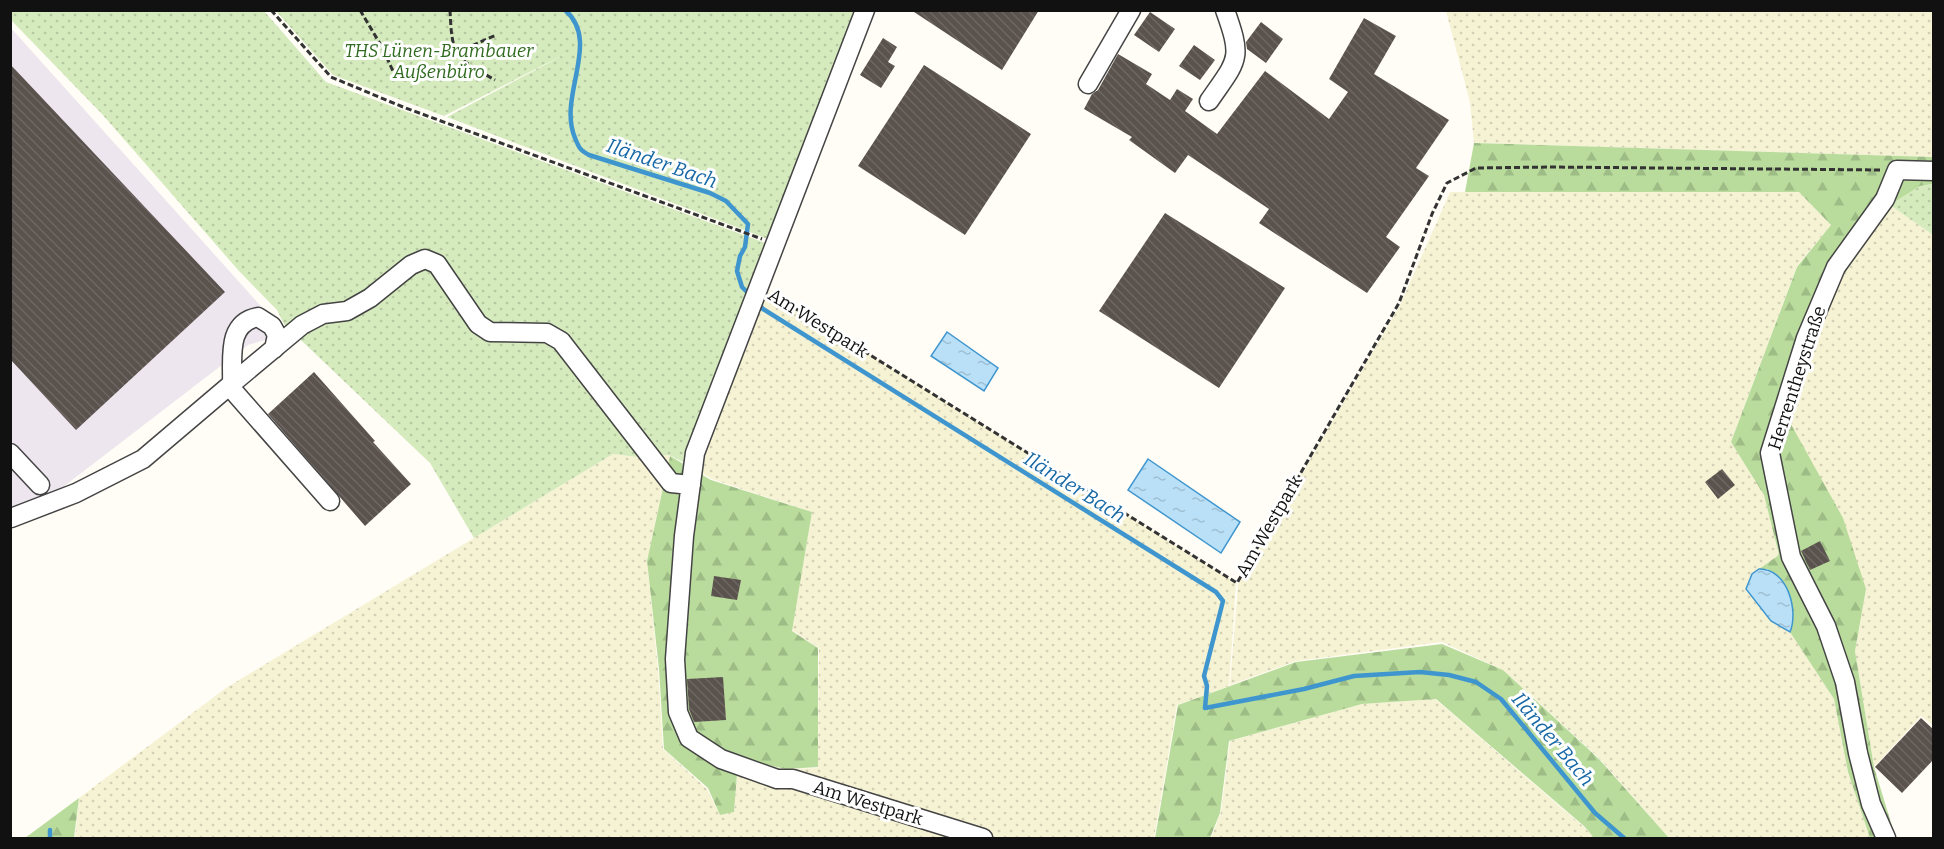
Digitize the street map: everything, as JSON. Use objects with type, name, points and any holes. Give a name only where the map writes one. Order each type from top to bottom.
[{"type":"lane","name":"Am Westpark","points":[[865,10],[695,453],[684,536],[675,659],[678,712],[689,738],[721,759],[777,779],[793,779],[983,838]]},
{"type":"lane","points":[[1088,84],[1131,10]]},
{"type":"lane","points":[[1209,101],[1236,59],[1236,47],[1225,10]]},
{"type":"lane","points":[[1897,170],[1934,171]]},
{"type":"lane","name":"Herrentheystraße","points":[[1886,838],[1871,804],[1858,753],[1845,682],[1826,626],[1791,556],[1770,453],[1806,338],[1836,267],[1885,199],[1897,170]]},
{"type":"lane","points":[[10,518],[76,493],[143,459],[302,325],[323,314],[346,311],[370,298],[411,265],[425,259],[437,264],[478,324],[490,332],[547,333],[561,341],[671,483],[691,484]]},
{"type":"lane","points":[[274,349],[277,335],[272,326],[258,317],[246,320],[236,331],[230,385],[330,501]]},
{"type":"lane","points":[[10,453],[40,485]]},
{"type":"path","points":[[271,10],[331,77],[403,107],[747,233]]},
{"type":"path","points":[[360,10],[382,47],[397,80]]},
{"type":"path","points":[[450,10],[451,35],[456,53],[462,62],[495,80]]},
{"type":"path","points":[[456,53],[496,35]]},
{"type":"path","name":"Am Westpark","points":[[759,288],[1237,583],[1399,303],[1432,214],[1447,183],[1476,168],[1897,170]]},
{"type":"shaded area","points":[[1446,11],[1933,11],[1933,157],[1474,143],[1470,102]]},
{"type":"shaded area","points":[[10,27],[286,334],[248,345],[11,527]]},
{"type":"shaded area","points":[[1450,192],[1799,192],[1831,225],[1797,266],[1731,442],[1764,494],[1779,556],[1752,574],[1746,589],[1771,621],[1790,632],[1834,699],[1848,772],[1870,838],[1669,838],[1599,758],[1503,670],[1442,642],[1296,661],[1230,685],[1238,584],[1400,305]]},
{"type":"shaded area","points":[[1890,205],[1933,235],[1934,726],[1921,716],[1874,767],[1855,651],[1866,589],[1787,417],[1836,278]]},
{"type":"shaded area","points":[[759,286],[1236,583],[1229,686],[1177,705],[1154,838],[75,838],[79,798],[226,688],[613,454],[636,457],[670,455],[647,561],[658,669],[663,749],[707,789],[720,815],[734,812],[738,763],[753,762],[786,769],[818,768],[819,648],[792,630],[812,512],[712,479],[694,469]]},
{"type":"shaded area","points":[[1435,699],[1594,838],[1211,838],[1221,812],[1230,741],[1362,704]]},
{"type":"green space","points":[[11,10],[264,11],[326,82],[771,245],[693,467],[669,455],[637,457],[613,454],[474,538],[430,463],[284,324],[277,310],[239,271],[102,114],[11,20]]},
{"type":"green space","name":"THS Lünen-Brambauer Außenbüro","points":[[276,11],[862,11],[773,241],[447,117],[571,51],[444,116],[333,75]]},
{"type":"green space","points":[[1474,143],[1933,157],[1933,184],[1920,186],[1890,205],[1836,278],[1787,417],[1843,518],[1866,589],[1855,651],[1874,767],[1892,826],[1884,829],[1880,838],[1870,838],[1848,772],[1834,699],[1790,632],[1792,627],[1768,569],[1759,569],[1779,555],[1764,495],[1731,442],[1797,267],[1831,225],[1799,192],[1465,192]]},
{"type":"green space","points":[[1933,184],[1933,235],[1890,205],[1920,186]]},
{"type":"green space","points":[[670,456],[711,480],[812,512],[792,631],[818,648],[818,767],[786,769],[754,762],[738,762],[734,812],[720,815],[708,788],[664,749],[659,669],[647,561]]},
{"type":"green space","points":[[1442,644],[1503,670],[1599,759],[1669,838],[1594,838],[1584,826],[1436,699],[1362,704],[1229,741],[1220,813],[1210,838],[1155,838],[1178,705],[1296,662]]},
{"type":"green space","points":[[79,798],[74,838],[25,838]]},
{"type":"water","points":[[947,332],[998,368],[984,391],[931,356]]},
{"type":"water","points":[[1148,459],[1240,522],[1221,553],[1128,490]]},
{"type":"water","points":[[1759,569],[1777,575],[1788,592],[1793,613],[1790,632],[1771,621],[1746,589],[1752,574]]},
{"type":"building","points":[[911,10],[1039,10],[1002,70]]},
{"type":"building","points":[[1150,12],[1175,29],[1159,52],[1134,35]]},
{"type":"building","points":[[1364,18],[1396,36],[1374,74],[1449,120],[1416,168],[1429,176],[1386,237],[1400,247],[1367,293],[1259,223],[1269,209],[1188,155],[1175,173],[1129,140],[1132,137],[1084,109],[1092,94],[1098,90],[1118,54],[1152,74],[1146,84],[1170,100],[1177,89],[1193,99],[1185,111],[1217,134],[1265,71],[1329,119],[1348,92],[1329,79]]},
{"type":"building","points":[[1261,22],[1283,39],[1266,63],[1247,49],[1246,42]]},
{"type":"building","points":[[883,38],[897,47],[888,62],[895,66],[881,88],[860,75]]},
{"type":"building","points":[[1194,45],[1215,60],[1200,80],[1179,66]]},
{"type":"building","points":[[10,64],[225,292],[76,430],[10,359]]},
{"type":"building","points":[[924,65],[1031,134],[965,235],[858,166]]},
{"type":"building","points":[[1165,213],[1285,288],[1219,388],[1099,311]]},
{"type":"building","points":[[314,372],[411,484],[365,526],[268,414]]},
{"type":"building","points":[[1722,469],[1735,485],[1718,499],[1705,482]]},
{"type":"building","points":[[1820,541],[1830,561],[1810,570],[1801,551]]},
{"type":"building","points":[[714,576],[741,580],[737,600],[711,596]]},
{"type":"building","points":[[723,677],[726,720],[694,722],[689,709],[687,679]]},
{"type":"building","points":[[1921,718],[1934,730],[1934,759],[1902,793],[1875,767]]},
{"type":"waterway","name":"Iländer Bach","points":[[565,10],[575,23],[580,38],[580,53],[571,105],[571,122],[579,146],[589,155],[710,193],[726,201],[748,224],[745,247],[740,256],[737,271],[742,287],[750,295]]},
{"type":"waterway","name":"Iländer Bach","points":[[758,303],[763,309],[1216,592],[1223,601],[1204,676],[1207,686],[1205,708],[1304,689],[1354,676],[1420,672],[1449,675],[1476,682],[1501,699],[1595,813],[1624,838]]},
{"type":"waterway","points":[[50,830],[50,838]]}]
